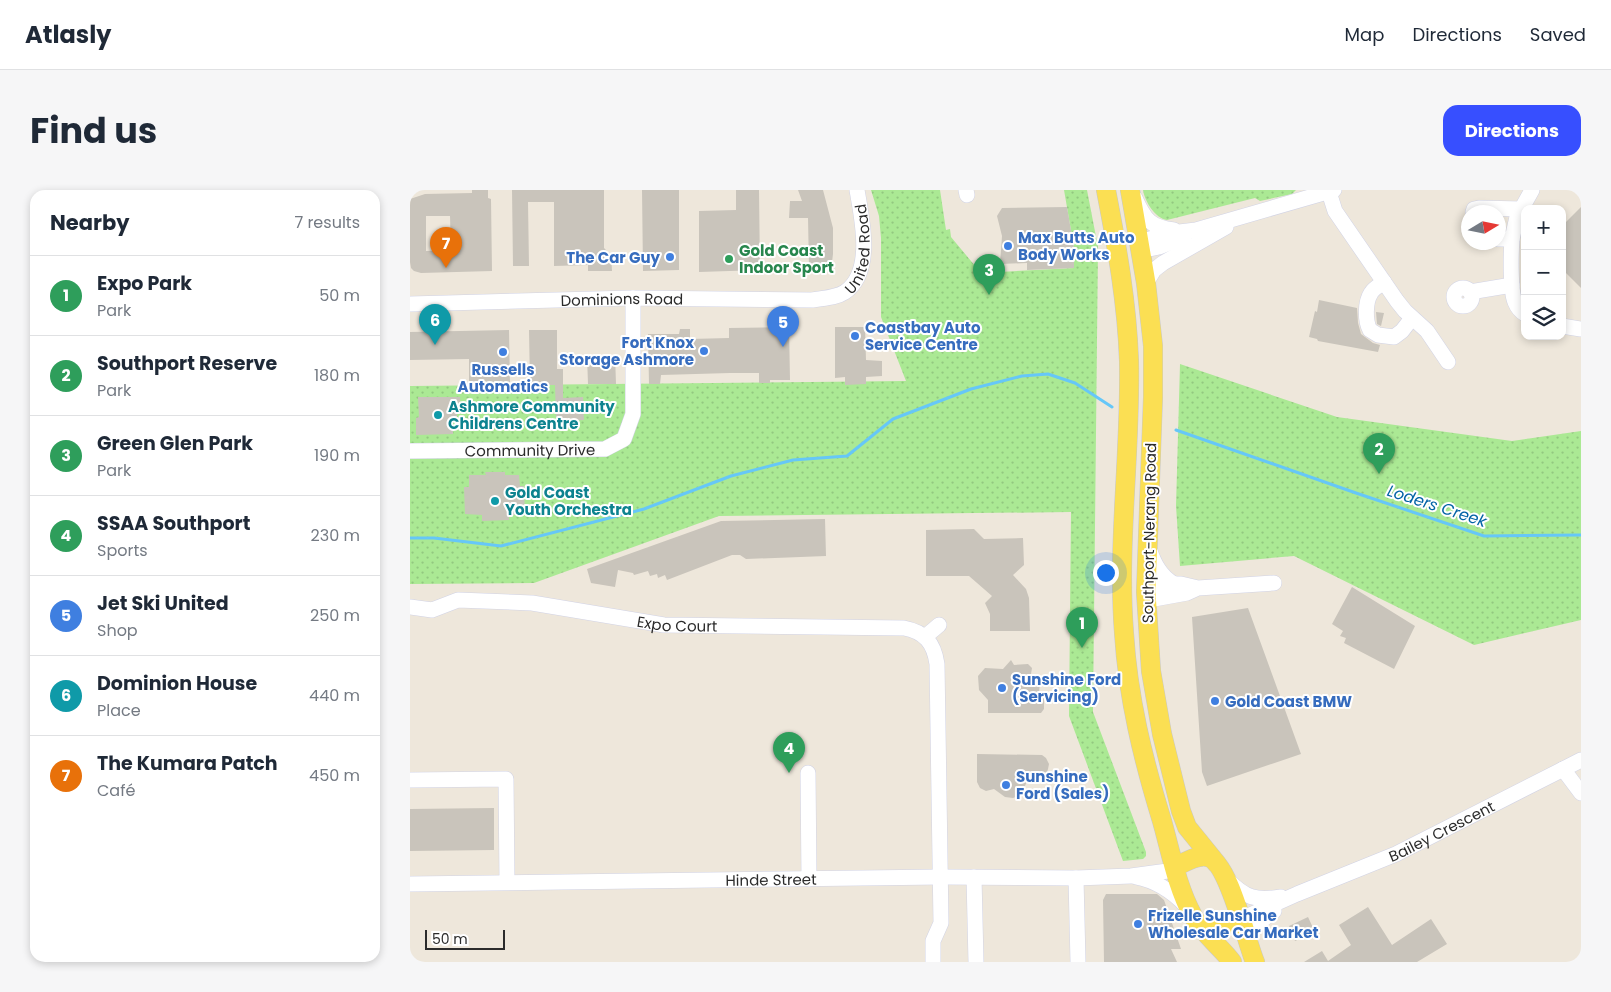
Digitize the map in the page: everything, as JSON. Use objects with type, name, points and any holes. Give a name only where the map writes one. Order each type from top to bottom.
[{"type":"main road","name":"Southport-Nerang Road","points":[[1106,190],[1118,251],[1127,314],[1129,362],[1122,592],[1124,632],[1133,712],[1144,764],[1180,888],[1195,918]]},
{"type":"main road","name":"Southport-Nerang Road","points":[[1131,190],[1146,283],[1153,346],[1146,592],[1150,663],[1157,707],[1181,811],[1187,827],[1220,870],[1234,896],[1241,920]]},
{"type":"main road","points":[[1118,251],[1140,247]]},
{"type":"main road","points":[[1122,592],[1146,592]]},
{"type":"main road","points":[[1175,868],[1197,857],[1206,857],[1220,870]]},
{"type":"main road","points":[[1195,918],[1208,929],[1241,920],[1252,954]]},
{"type":"main road","points":[[1195,918],[1232,962]]},
{"type":"street","name":"United Road","points":[[834,297],[845,292],[855,283],[863,262],[863,225],[857,190]]},
{"type":"street","points":[[1131,190],[1150,223],[1163,229],[1191,230]]},
{"type":"street","points":[[1523,205],[1532,190]]},
{"type":"street","points":[[1140,247],[1169,244],[1191,230],[1328,191],[1335,211],[1402,308],[1427,331],[1448,362]]},
{"type":"street","points":[[1506,209],[1521,209],[1506,237]]},
{"type":"street","points":[[1146,283],[1154,270],[1163,263],[1249,214]]},
{"type":"street","points":[[1506,246],[1514,302],[1521,310]]},
{"type":"street","points":[[1384,282],[1371,292],[1369,298],[1366,319],[1370,330],[1378,335],[1394,337],[1412,318]]},
{"type":"street","points":[[1470,292],[1512,285]]},
{"type":"street","name":"Dominions Road","points":[[410,304],[633,298],[812,300],[834,297]]},
{"type":"street","name":"Community Drive","points":[[410,451],[605,449],[624,439],[633,414],[633,298]]},
{"type":"street","points":[[1566,327],[1581,329]]},
{"type":"street","points":[[1147,542],[1156,566],[1165,578],[1174,584]]},
{"type":"street","points":[[1198,588],[1187,593],[1154,599],[1146,592],[1153,585],[1174,584],[1198,588],[1274,583]]},
{"type":"street","name":"Expo Court","points":[[410,607],[432,610],[458,600],[532,603],[664,625],[904,628],[926,636]]},
{"type":"street","points":[[933,962],[933,941],[941,923],[937,664],[932,645],[926,636],[939,625]]},
{"type":"street","name":"Bailey Crescent","points":[[1241,920],[1297,894],[1396,854],[1581,760]]},
{"type":"street","points":[[1563,769],[1581,793]]},
{"type":"street","points":[[808,773],[809,878]]},
{"type":"street","points":[[410,780],[506,779],[507,882]]},
{"type":"street","name":"Hinde Street","points":[[1132,876],[1152,867],[1160,860],[1168,844]]},
{"type":"street","name":"Hinde Street","points":[[410,884],[809,878],[1076,878],[1132,876],[1175,868]]},
{"type":"street","name":"Bailey Crescent","points":[[1220,870],[1240,892],[1255,898],[1263,899],[1297,894]]},
{"type":"street","name":"Hinde Street","points":[[1132,876],[1152,881],[1166,888],[1195,918]]},
{"type":"street","points":[[974,877],[976,962]]},
{"type":"street","points":[[1076,878],[1078,961]]},
{"type":"street","points":[[1252,954],[1250,937],[1259,923],[1297,894]]},
{"type":"green space","points":[[871,190],[940,190],[946,230],[950,229],[951,237],[981,273],[1074,268],[1074,248],[1064,190],[1087,190],[1098,247],[1093,712],[1146,852],[1146,856],[1143,859],[1123,861],[1069,716],[1071,512],[719,516],[534,583],[410,584],[410,386],[906,381],[881,317],[881,238],[879,216]]},
{"type":"green space","points":[[1143,190],[1296,190],[1292,194],[1260,201],[1255,198],[1167,220],[1158,216],[1151,209]]},
{"type":"green space","points":[[1180,364],[1337,417],[1512,441],[1581,431],[1581,620],[1474,645],[1294,556],[1180,566],[1176,506]]},
{"type":"building","points":[[472,190],[488,190],[488,198],[491,199],[492,271],[421,273],[414,271],[411,268],[410,262],[410,199],[425,194],[472,193]],"holes":[[[426,216],[450,216],[451,250],[426,251]]]},
{"type":"building","points":[[512,190],[604,190],[604,248],[611,255],[612,271],[588,271],[588,265],[554,266],[554,202],[528,202],[529,266],[513,266]]},
{"type":"building","points":[[642,190],[679,190],[679,270],[643,271]]},
{"type":"building","points":[[736,190],[759,190],[760,270],[699,272],[699,211],[736,210]]},
{"type":"building","points":[[798,190],[823,190],[833,228],[832,262],[827,266],[809,268],[808,218],[789,218],[790,201],[802,201]]},
{"type":"building","points":[[1067,207],[1074,248],[1074,268],[1027,270],[1027,263],[1000,264],[1002,236],[997,216],[1002,208]]},
{"type":"building","points":[[1581,207],[1581,288],[1566,273],[1566,222]]},
{"type":"building","points":[[1319,300],[1357,308],[1361,334],[1373,343],[1380,345],[1378,352],[1318,341],[1309,337]]},
{"type":"building","points":[[1376,312],[1384,313],[1381,326],[1377,324]]},
{"type":"building","points":[[789,327],[790,380],[770,380],[770,383],[759,383],[759,373],[730,373],[661,375],[660,384],[649,384],[648,334],[679,334],[680,329],[690,329],[690,339],[729,338],[729,328]]},
{"type":"building","points":[[835,327],[865,327],[866,360],[882,361],[882,376],[866,377],[866,384],[845,385],[845,377],[835,378]]},
{"type":"building","points":[[509,330],[510,385],[469,386],[469,359],[410,360],[410,332]]},
{"type":"building","points":[[529,330],[557,330],[557,369],[563,369],[563,398],[583,397],[584,420],[556,421],[555,385],[530,385]]},
{"type":"building","points":[[615,355],[616,384],[588,384],[587,356]]},
{"type":"building","name":"Ashmore Community Childrens Centre","points":[[418,397],[460,397],[461,409],[457,413],[457,419],[453,422],[453,434],[416,435],[416,418],[419,417]]},
{"type":"building","name":"Gold Coast Youth Orchestra","points":[[485,472],[505,472],[505,475],[519,475],[520,486],[524,486],[525,515],[509,515],[509,520],[482,521],[482,515],[465,514],[464,487],[469,487],[469,475],[486,475]]},
{"type":"building","points":[[825,519],[826,556],[746,559],[740,555],[732,555],[667,580],[665,575],[658,578],[657,574],[650,576],[648,571],[634,575],[633,573],[618,570],[615,587],[591,583],[587,569],[721,521]]},
{"type":"building","points":[[974,529],[984,539],[1023,538],[1024,565],[1013,575],[1026,589],[1029,598],[1030,631],[990,631],[990,614],[985,603],[992,596],[969,576],[926,576],[926,530]]},
{"type":"building","points":[[1352,587],[1415,626],[1394,669],[1344,643],[1346,638],[1340,636],[1343,631],[1332,624]]},
{"type":"building","points":[[1248,608],[1301,754],[1207,786],[1202,772],[1192,617]]},
{"type":"building","points":[[1011,660],[1014,665],[1028,664],[1032,668],[1031,674],[1040,682],[1039,693],[1044,697],[1044,709],[1041,713],[988,713],[988,700],[979,690],[978,676],[985,668],[1003,669]]},
{"type":"building","points":[[977,754],[1042,755],[1049,764],[1046,775],[1040,778],[1028,779],[1021,795],[1013,798],[1005,797],[994,789],[986,791],[980,788],[977,782]]},
{"type":"building","points":[[494,808],[494,850],[410,851],[410,809]]},
{"type":"building","name":"Frizelle Sunshine Wholesale Car Market","points":[[1106,894],[1157,894],[1164,900],[1181,949],[1171,949],[1177,962],[1104,962],[1103,900]]},
{"type":"building","points":[[1368,907],[1392,945],[1431,919],[1447,944],[1417,962],[1304,962],[1322,951],[1328,961],[1351,945],[1339,925]]},
{"type":"building","points":[[1308,917],[1315,932],[1295,941],[1289,926]]},
{"type":"waterway","points":[[410,538],[434,538],[501,546],[644,509],[731,476],[793,460],[847,456],[893,419],[971,389],[1022,376],[1048,374],[1075,383],[1112,407]]},
{"type":"waterway","name":"Loders Creek","points":[[1176,430],[1484,536],[1581,535]]},
{"type":"place","name":"Max Butts Auto Body Works","points":[[1008,246]]},
{"type":"place","name":"The Car Guy","points":[[670,257]]},
{"type":"place","name":"Gold Coast Indoor Sport","points":[[729,259]]},
{"type":"place","name":"The Kumara Patch","points":[[446,268]]},
{"type":"place","name":"Green Glen Park","points":[[989,295]]},
{"type":"place","name":"Coastbay Auto Service Centre","points":[[855,336]]},
{"type":"place","name":"Dominion House","points":[[435,345]]},
{"type":"place","name":"Jet Ski United","points":[[783,347]]},
{"type":"place","name":"Fort Knox Storage Ashmore","points":[[704,351]]},
{"type":"place","name":"Russells Automatics","points":[[503,352]]},
{"type":"place","name":"Ashmore Community Childrens Centre","points":[[438,415]]},
{"type":"place","name":"Southport Reserve","points":[[1379,474]]},
{"type":"place","name":"Gold Coast Youth Orchestra","points":[[495,501]]},
{"type":"place","name":"Expo Park","points":[[1082,648]]},
{"type":"place","name":"Sunshine Ford (Servicing)","points":[[1002,688]]},
{"type":"place","name":"Gold Coast BMW","points":[[1215,701]]},
{"type":"place","name":"SSAA Southport","points":[[789,773]]},
{"type":"place","name":"Sunshine Ford (Sales)","points":[[1006,785]]},
{"type":"place","name":"Frizelle Sunshine Wholesale Car Market","points":[[1138,924]]}]
